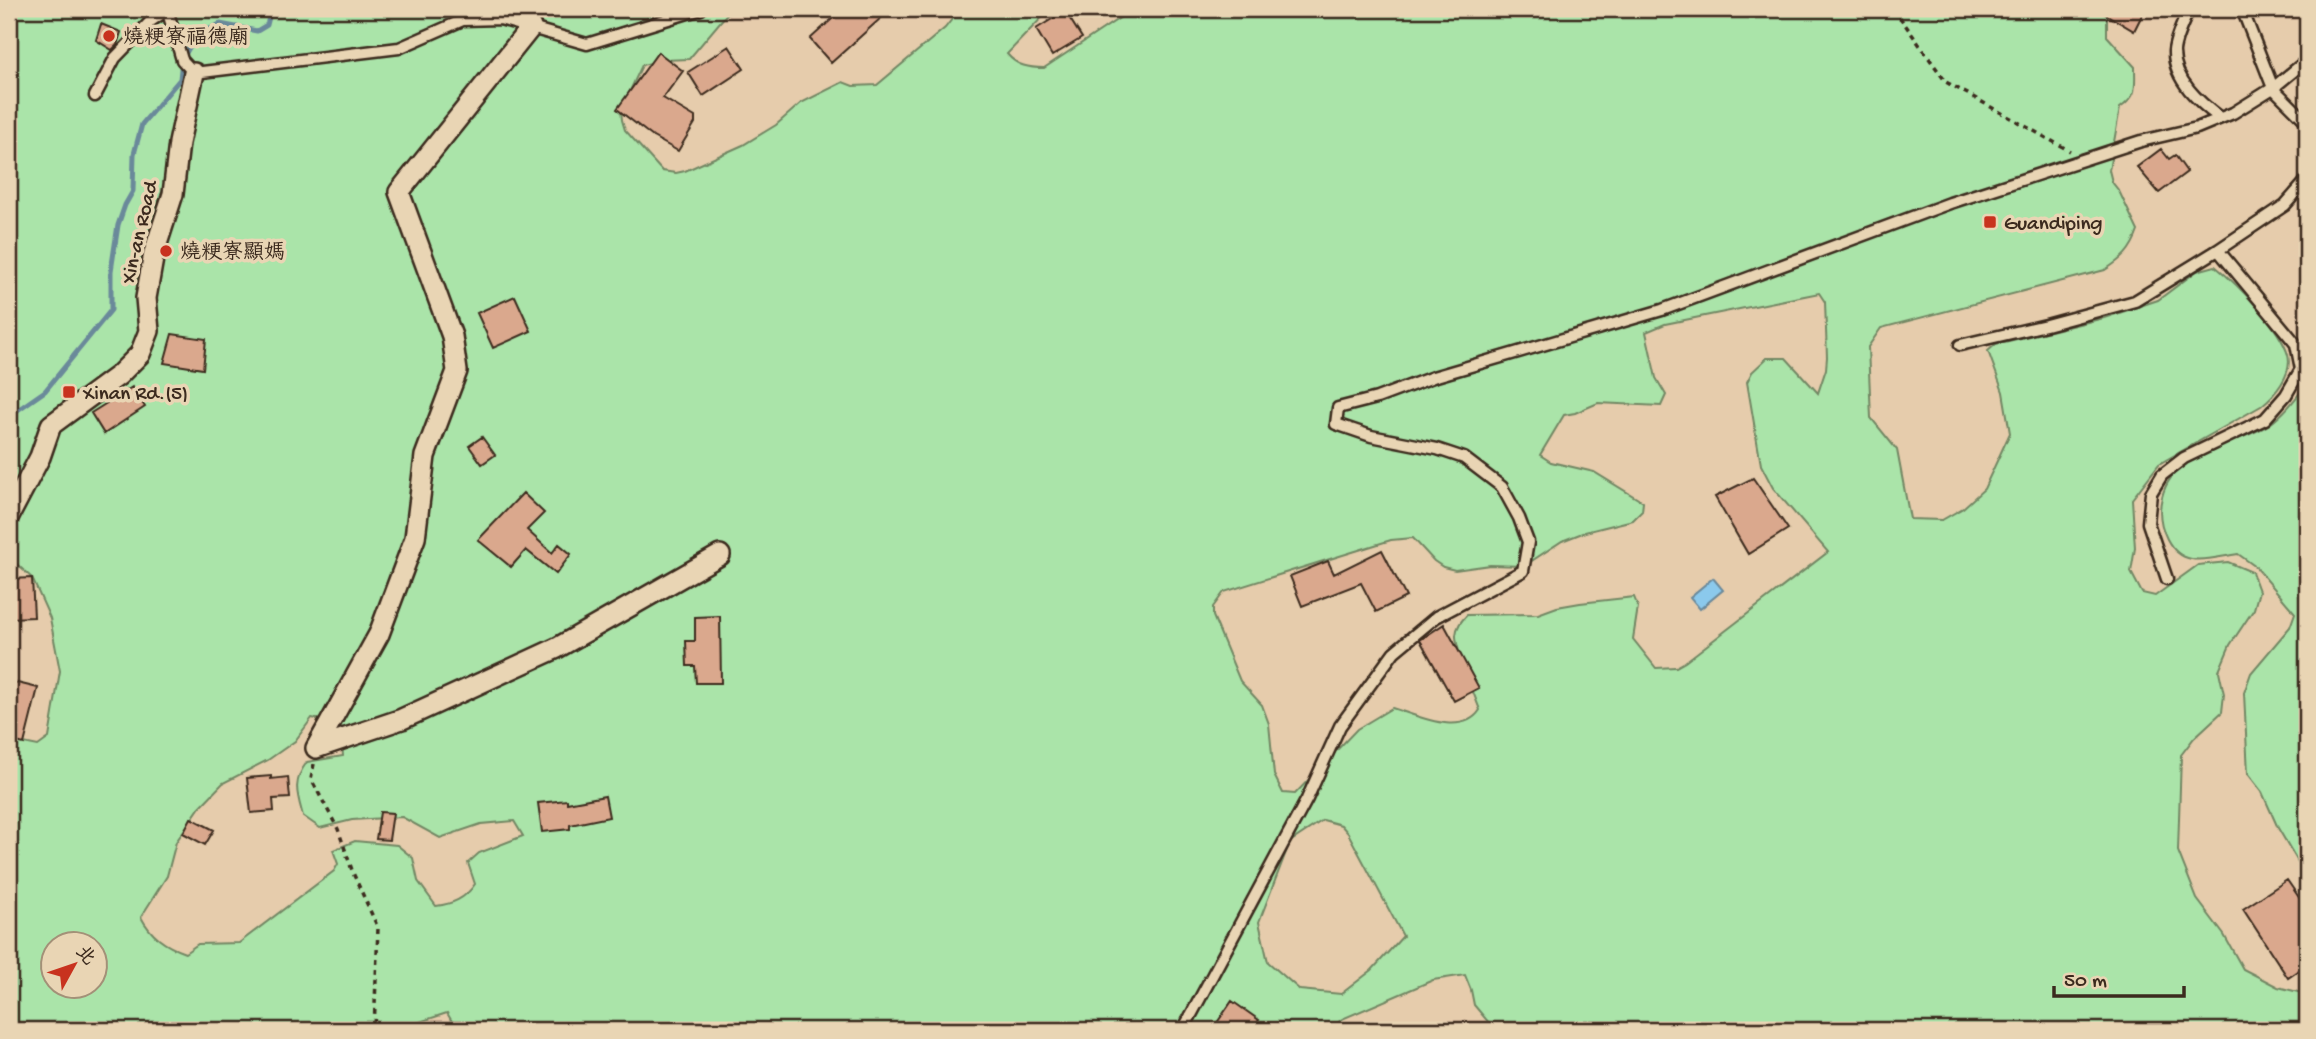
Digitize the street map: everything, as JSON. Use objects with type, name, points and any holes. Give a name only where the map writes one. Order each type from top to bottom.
[{"type":"street","points":[[316,748],[379,634],[415,538],[425,456],[457,372],[452,335],[399,192],[531,27]]},
{"type":"street","name":"Xin-an Road","points":[[9,516],[40,457],[51,425],[119,375],[140,354],[149,331],[146,298],[154,253],[173,194],[179,143],[194,74]]},
{"type":"street","points":[[316,748],[402,719],[557,648],[720,555]]},
{"type":"lane","points":[[95,96],[115,58],[151,21],[167,9],[182,60],[194,74],[399,48],[463,20],[500,19],[587,44],[701,9]]},
{"type":"lane","points":[[2189,9],[2174,51],[2177,66],[2185,83],[2199,101],[2220,118]]},
{"type":"lane","points":[[2242,9],[2273,88],[2307,122]]},
{"type":"lane","points":[[1183,1030],[1307,799],[1340,726],[1373,680],[1394,652],[1436,617],[1523,571],[1528,542],[1519,518],[1502,487],[1464,458],[1437,449],[1371,436],[1336,424],[1338,408],[1377,398],[1433,377],[1662,310],[1950,203],[2141,141],[2197,128],[2233,113],[2273,88],[2307,60]]},
{"type":"lane","points":[[1960,345],[2136,301],[2285,205],[2307,180]]},
{"type":"lane","points":[[2167,579],[2148,523],[2151,493],[2162,475],[2184,458],[2265,419],[2286,395],[2301,369],[2296,344],[2218,250]]},
{"type":"path","points":[[1894,9],[1946,82],[2084,159]]},
{"type":"path","points":[[316,748],[311,779],[338,829],[353,873],[377,928],[374,1030]]},
{"type":"green space","points":[[9,9],[731,9],[689,59],[663,60],[642,65],[621,110],[625,130],[662,171],[676,173],[743,145],[776,125],[801,103],[843,82],[853,86],[877,85],[945,28],[960,9],[1050,9],[1007,54],[1024,65],[1044,68],[1127,13],[1129,9],[2107,9],[2107,36],[2135,67],[2133,95],[2120,108],[2109,170],[2112,182],[2138,231],[2132,244],[2121,258],[2105,270],[1881,328],[1868,347],[1871,418],[1897,450],[1910,519],[1942,520],[1963,508],[1984,489],[2010,433],[2003,392],[1988,351],[1996,344],[2104,318],[2158,300],[2197,271],[2215,266],[2267,319],[2288,355],[2288,369],[2282,384],[2261,406],[2159,464],[2132,499],[2135,548],[2131,572],[2142,593],[2155,596],[2198,565],[2228,562],[2252,572],[2259,591],[2254,609],[2230,645],[2219,671],[2224,694],[2222,712],[2194,738],[2181,755],[2178,851],[2197,899],[2224,935],[2243,969],[2278,987],[2307,992],[2307,1030],[1495,1030],[1474,1005],[1465,975],[1433,980],[1342,1019],[1330,1030],[457,1030],[447,1013],[395,1030],[9,1030],[9,740],[38,746],[49,738],[60,671],[50,618],[32,578],[9,557]],"holes":[[[1819,293],[1825,302],[1827,357],[1818,393],[1786,358],[1767,358],[1752,372],[1747,382],[1761,465],[1773,488],[1828,552],[1676,667],[1656,668],[1633,639],[1638,607],[1634,597],[1557,607],[1538,614],[1467,615],[1457,629],[1456,641],[1480,710],[1472,718],[1451,724],[1392,708],[1357,729],[1295,794],[1283,793],[1274,775],[1269,724],[1262,705],[1240,681],[1213,616],[1213,607],[1224,592],[1391,540],[1413,538],[1443,567],[1455,570],[1490,565],[1524,566],[1562,541],[1585,532],[1633,520],[1642,511],[1643,502],[1594,472],[1551,462],[1540,455],[1564,415],[1598,403],[1661,406],[1666,395],[1656,378],[1646,332],[1665,324]],[[312,718],[321,720],[342,743],[343,756],[307,762],[299,776],[298,795],[303,816],[320,828],[352,820],[402,817],[440,838],[481,824],[514,821],[523,836],[479,853],[468,863],[475,884],[471,889],[458,900],[436,906],[418,881],[413,858],[397,845],[355,841],[333,850],[338,864],[334,871],[239,943],[198,944],[185,953],[165,944],[149,930],[141,917],[167,876],[176,842],[200,807],[223,783],[268,760],[295,741]],[[1323,820],[1341,825],[1348,833],[1403,936],[1372,970],[1341,994],[1300,990],[1268,962],[1259,922],[1290,842]]]},
{"type":"green space","points":[[2307,384],[2307,877],[2278,828],[2262,792],[2248,774],[2244,693],[2251,673],[2290,627],[2295,613],[2256,567],[2238,554],[2198,560],[2181,555],[2167,539],[2160,513],[2168,481],[2179,469],[2208,451],[2270,424]]},
{"type":"water","points":[[1713,578],[1723,590],[1700,609],[1690,597]]},
{"type":"building","points":[[843,9],[872,9],[881,18],[831,63],[810,39]]},
{"type":"building","points":[[2097,9],[2145,9],[2134,31]]},
{"type":"building","points":[[1065,11],[1082,38],[1052,56],[1036,29]]},
{"type":"building","name":"燒粳寮福德廟","points":[[101,24],[121,32],[117,45],[112,50],[96,40]]},
{"type":"building","points":[[729,46],[744,69],[703,96],[688,72]]},
{"type":"building","points":[[658,52],[683,71],[663,98],[695,117],[695,123],[678,151],[653,137],[617,109]]},
{"type":"building","points":[[2161,149],[2169,159],[2175,155],[2187,172],[2159,193],[2137,167]]},
{"type":"building","points":[[515,296],[531,331],[493,348],[477,313]]},
{"type":"building","points":[[172,334],[206,339],[203,369],[164,363]]},
{"type":"building","points":[[132,387],[145,407],[104,434],[91,413]]},
{"type":"building","points":[[482,437],[495,455],[482,464],[469,446]]},
{"type":"building","points":[[1753,478],[1788,529],[1748,554],[1715,497]]},
{"type":"building","points":[[523,493],[544,513],[527,530],[552,553],[559,544],[571,554],[556,574],[526,550],[511,567],[478,540]]},
{"type":"building","points":[[1382,550],[1406,597],[1376,612],[1361,583],[1302,606],[1290,576],[1328,561],[1334,574]]},
{"type":"building","points":[[32,578],[34,617],[9,618],[9,579]]},
{"type":"building","points":[[720,616],[721,683],[696,683],[695,666],[687,666],[686,641],[695,641],[695,617]]},
{"type":"building","points":[[1444,624],[1479,688],[1454,701],[1420,640]]},
{"type":"building","points":[[9,681],[38,688],[24,744],[9,740]]},
{"type":"building","points":[[271,776],[271,779],[288,777],[290,798],[273,799],[274,811],[251,813],[247,778]]},
{"type":"building","points":[[605,796],[609,817],[570,825],[570,829],[542,832],[538,803],[567,800],[567,803]]},
{"type":"building","points":[[380,812],[393,813],[389,840],[376,839]]},
{"type":"building","points":[[191,818],[214,830],[205,845],[183,833]]},
{"type":"building","points":[[2287,880],[2307,909],[2307,965],[2288,978],[2243,909]]},
{"type":"building","points":[[1232,1001],[1259,1020],[1252,1030],[1212,1030]]},
{"type":"waterway","points":[[9,416],[45,391],[111,310],[111,271],[118,225],[133,191],[134,154],[142,124],[180,79],[182,60],[191,44],[198,35],[220,24],[257,31],[267,25],[271,9]]},
{"type":"place","name":"燒粳寮福德廟","points":[[109,36]]},
{"type":"place","name":"Guandiping","points":[[1990,222]]},
{"type":"place","name":"燒粳寮顯媽","points":[[166,251]]},
{"type":"place","name":"Xinan Rd.(5)","points":[[69,392]]}]
